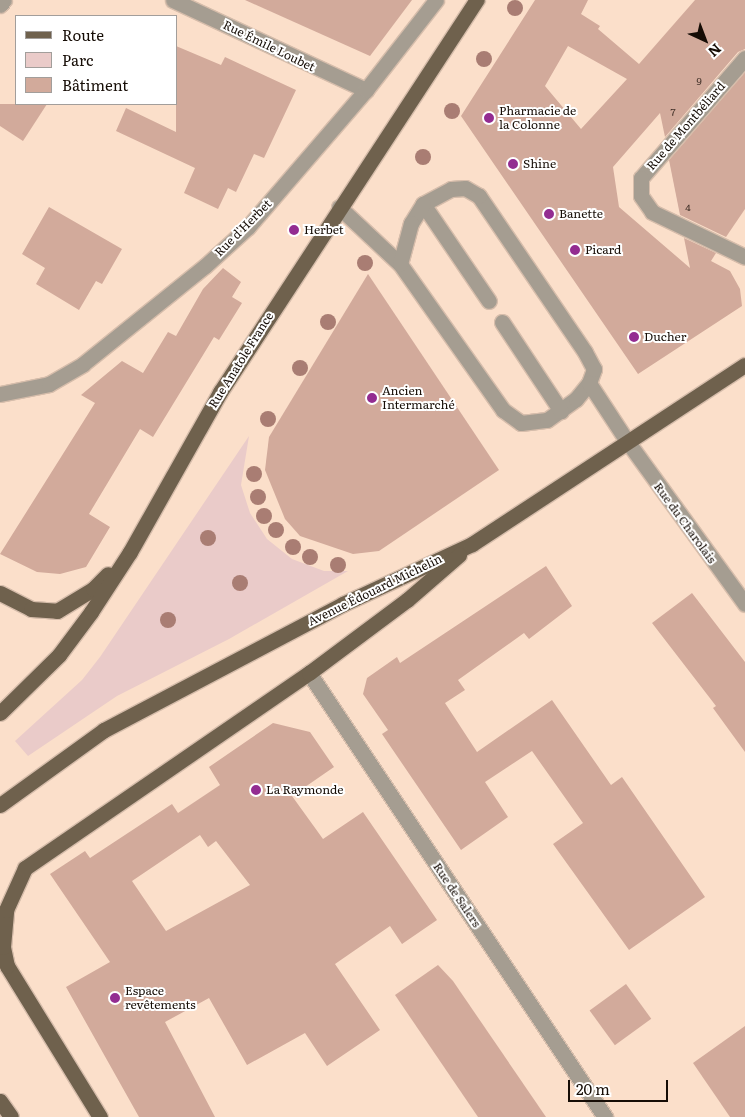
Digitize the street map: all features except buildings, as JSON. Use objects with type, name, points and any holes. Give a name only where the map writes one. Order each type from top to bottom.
[{"type":"main road","name":"Rue Anatole France","points":[[0,713],[59,655],[130,552],[220,392],[339,207],[477,0]]},
{"type":"main road","name":"Avenue Édouard Michelin","points":[[0,805],[104,730],[343,604],[472,544],[627,440],[745,365]]},
{"type":"main road","points":[[100,1117],[7,966],[3,930],[12,892],[25,868],[46,851],[309,673],[407,600],[472,544]]},
{"type":"main road","points":[[0,592],[31,609],[58,611],[93,589],[130,552]]},
{"type":"main road","points":[[0,1101],[11,1117]]},
{"type":"street","points":[[0,5],[4,0]]},
{"type":"street","name":"Rue Émile Loubet","points":[[173,0],[366,90]]},
{"type":"street","name":"Rue d'Herbet","points":[[0,394],[49,384],[84,364],[205,266],[248,226],[366,90],[436,0]]},
{"type":"street","name":"Rue de Montbéliard","points":[[745,58],[641,178],[641,196],[652,212],[745,257]]},
{"type":"street","points":[[339,207],[400,264],[503,410],[521,423],[547,420],[561,411],[589,383],[594,369],[586,352],[479,196],[465,188],[451,189],[423,204],[411,223],[400,264]]},
{"type":"street","points":[[423,204],[489,301]]},
{"type":"street","points":[[502,322],[561,411]]},
{"type":"street","name":"Rue du Charolais","points":[[589,383],[627,440],[745,604]]},
{"type":"street","name":"Rue de Salers","points":[[309,673],[605,1117]]},
{"type":"green space","points":[[249,436],[241,485],[250,513],[267,539],[292,559],[324,571],[348,571],[229,639],[117,696],[28,756],[15,741],[82,680],[100,657]]},
{"type":"place","name":"Pharmacie de la Colonne","points":[[489,118]]},
{"type":"place","name":"Shine","points":[[513,164]]},
{"type":"place","name":"Banette","points":[[549,214]]},
{"type":"place","name":"Herbet","points":[[294,230]]},
{"type":"place","name":"Picard","points":[[575,250]]},
{"type":"place","name":"Ducher","points":[[634,337]]},
{"type":"place","name":"Ancien Intermarché","points":[[372,398]]},
{"type":"place","name":"La Raymonde","points":[[256,790]]},
{"type":"place","name":"Espace revêtements","points":[[115,998]]}]
